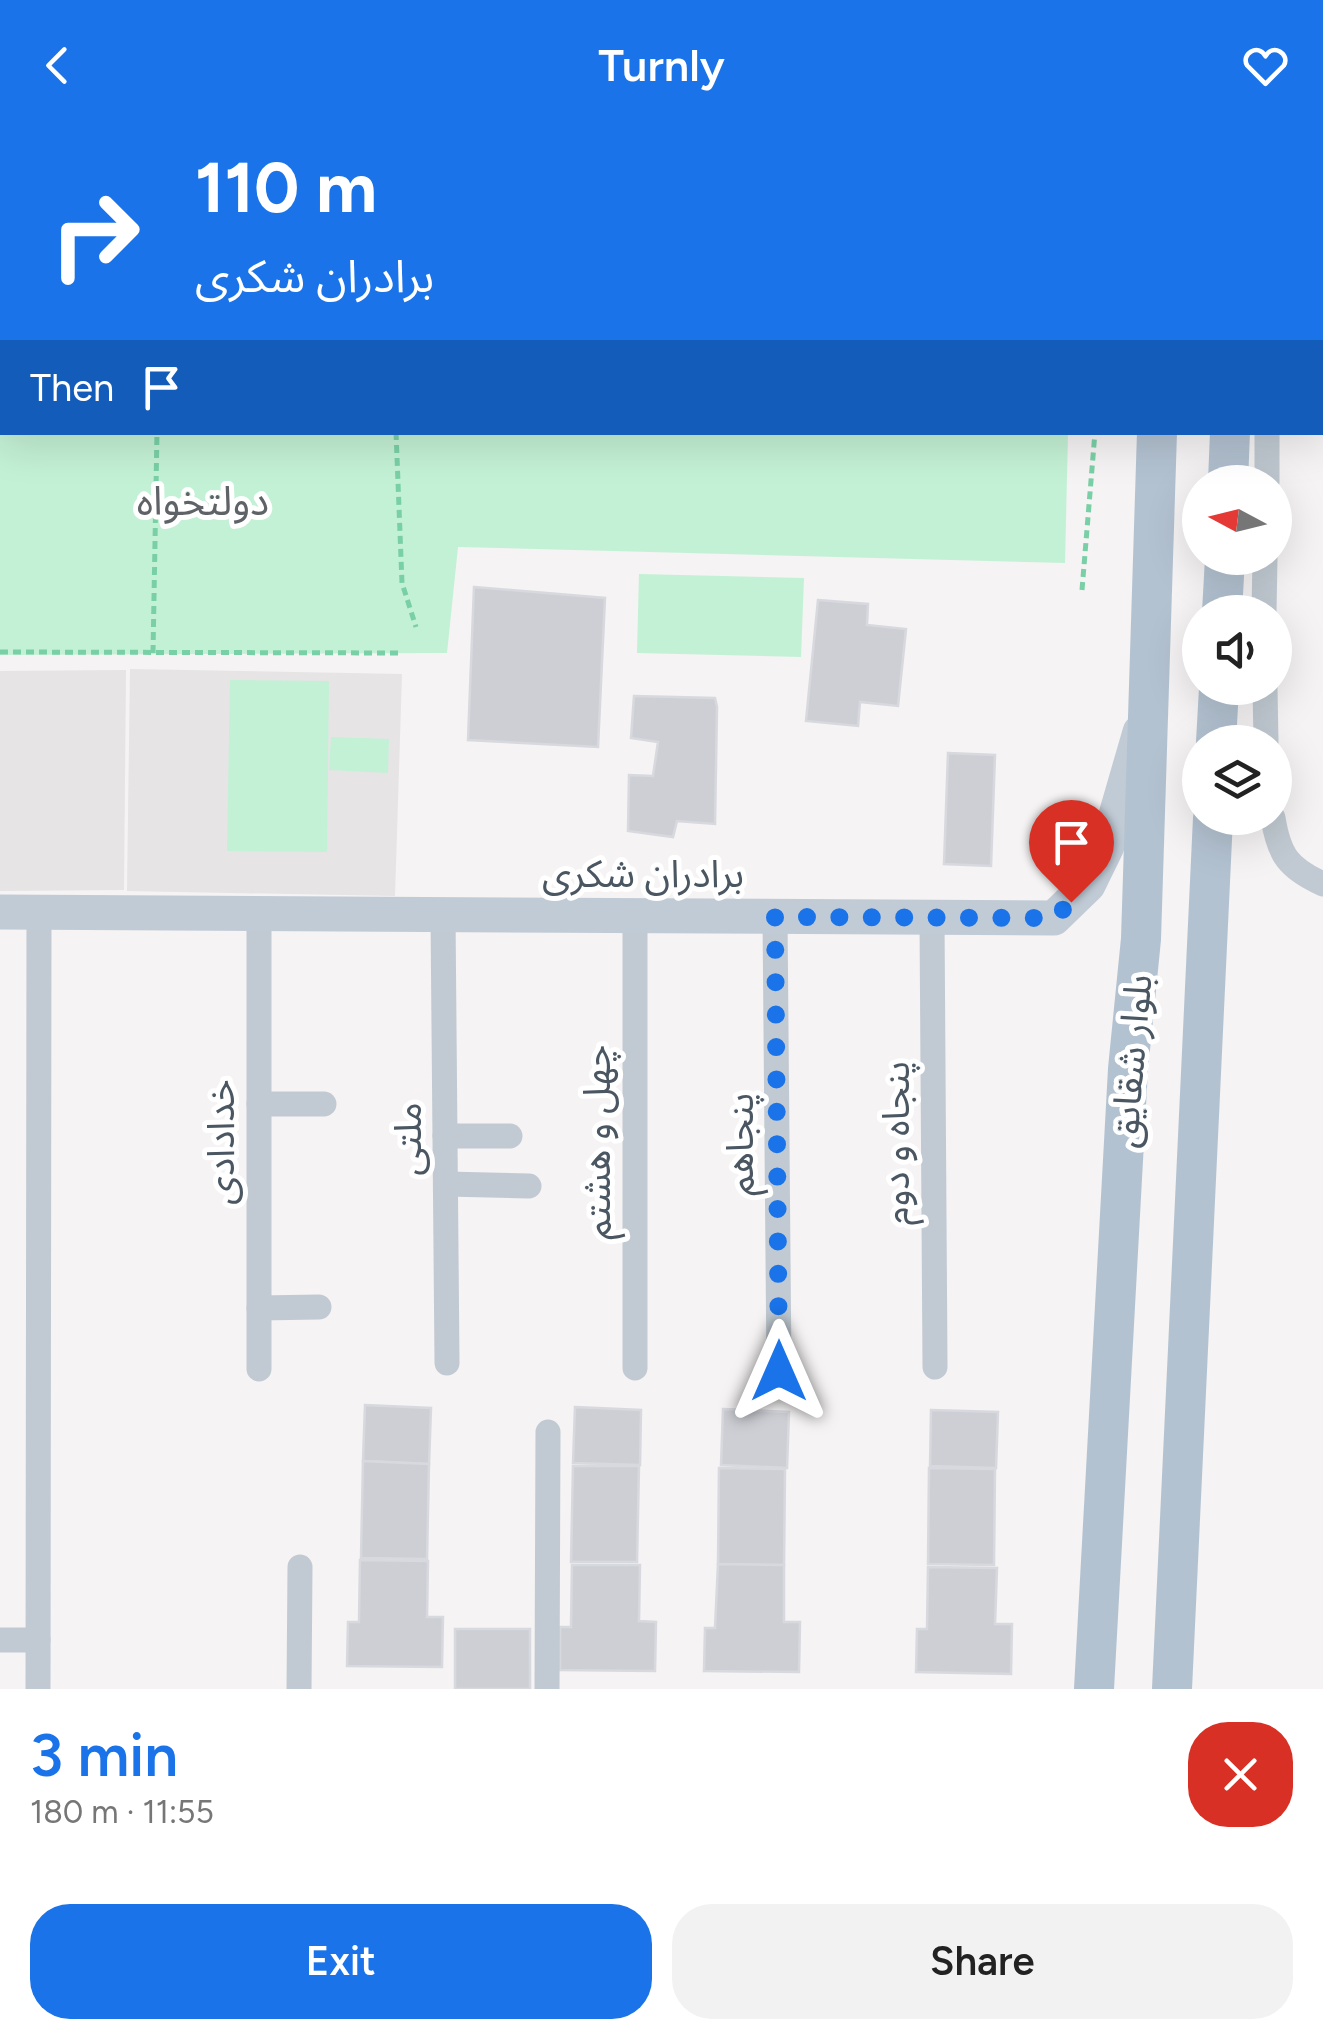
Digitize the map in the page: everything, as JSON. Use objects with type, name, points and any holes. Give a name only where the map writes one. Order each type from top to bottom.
[{"type":"main road","name":"بلوار شقایق","points":[[1094,1689],[1128,1069],[1141,939],[1156,435]]},
{"type":"main road","points":[[1229,465],[1230,435]]},
{"type":"main road","name":"بلوار شقایق","points":[[1172,1689],[1212,835]]},
{"type":"street","points":[[1267,465],[1268,435]]},
{"type":"street","name":"برادران شکری","points":[[0,912],[1054,918],[1088,885],[1107,846],[1147,710]]},
{"type":"street","points":[[1276,835],[1278,846],[1298,872],[1323,884]]},
{"type":"street","points":[[38,1689],[39,912]]},
{"type":"street","name":"خدادادی","points":[[259,914],[259,1369]]},
{"type":"street","name":"ملتی","points":[[444,915],[447,1363]]},
{"type":"street","name":"چهل و هشتم","points":[[635,916],[635,1368]]},
{"type":"street","name":"پنجاهم","points":[[775,917],[779,1371]]},
{"type":"street","name":"پنجاه و دوم","points":[[932,918],[934,1367]]},
{"type":"street","points":[[259,1104],[324,1104]]},
{"type":"street","points":[[445,1136],[510,1136]]},
{"type":"street","points":[[446,1184],[530,1186]]},
{"type":"street","points":[[259,1308],[319,1307]]},
{"type":"street","points":[[548,1432],[548,1689]]},
{"type":"street","points":[[299,1689],[300,1567]]},
{"type":"street","points":[[0,1640],[38,1640]]},
{"type":"path","points":[[153,652],[157,435]]},
{"type":"path","points":[[396,435],[402,583],[416,627]]},
{"type":"path","points":[[1082,590],[1095,435]]},
{"type":"path","points":[[0,652],[402,653]]},
{"type":"shaded area","points":[[130,669],[402,674],[395,896],[127,891]]},
{"type":"shaded area","points":[[126,670],[124,890],[0,891],[0,671]]},
{"type":"green space","points":[[0,435],[1068,435],[1065,563],[458,547],[447,653],[0,655]]},
{"type":"green space","points":[[639,574],[804,578],[801,657],[637,653]]},
{"type":"green space","points":[[230,680],[329,681],[327,852],[227,851]]},
{"type":"green space","points":[[331,737],[389,739],[388,773],[329,770]]},
{"type":"building","points":[[474,587],[605,598],[598,747],[468,740]]},
{"type":"building","points":[[818,600],[868,604],[867,625],[906,629],[898,706],[860,702],[858,726],[806,721]]},
{"type":"building","points":[[634,696],[715,698],[715,824],[677,821],[673,837],[628,831],[629,775],[653,776],[658,742],[631,738]]},
{"type":"building","points":[[948,753],[995,755],[991,866],[944,864]]},
{"type":"building","points":[[365,1405],[431,1408],[429,1464],[363,1461]]},
{"type":"building","points":[[575,1407],[641,1410],[640,1465],[573,1463]]},
{"type":"building","points":[[723,1409],[789,1412],[787,1468],[721,1465]]},
{"type":"building","points":[[931,1410],[998,1412],[996,1468],[930,1466]]},
{"type":"building","points":[[363,1461],[429,1464],[427,1559],[361,1558]]},
{"type":"building","points":[[573,1466],[639,1466],[637,1562],[571,1562]]},
{"type":"building","points":[[719,1468],[785,1469],[784,1565],[718,1564]]},
{"type":"building","points":[[929,1468],[995,1469],[994,1565],[928,1564]]},
{"type":"building","points":[[360,1560],[428,1561],[427,1617],[443,1617],[442,1667],[347,1666],[348,1622],[359,1622]]},
{"type":"building","points":[[718,1564],[784,1565],[784,1622],[800,1622],[799,1672],[704,1671],[705,1628],[715,1628]]},
{"type":"building","points":[[572,1565],[640,1565],[639,1621],[656,1622],[655,1671],[560,1670],[560,1627],[571,1627]]},
{"type":"building","points":[[928,1567],[997,1568],[995,1624],[1012,1624],[1011,1674],[916,1672],[917,1629],[927,1629]]},
{"type":"building","points":[[455,1629],[530,1629],[530,1689],[455,1689]]},
{"type":"district","name":"دولتخواه","points":[[203,501]]},
{"type":"route","points":[[779,1371],[775,917],[1054,918],[1071,902]]}]
